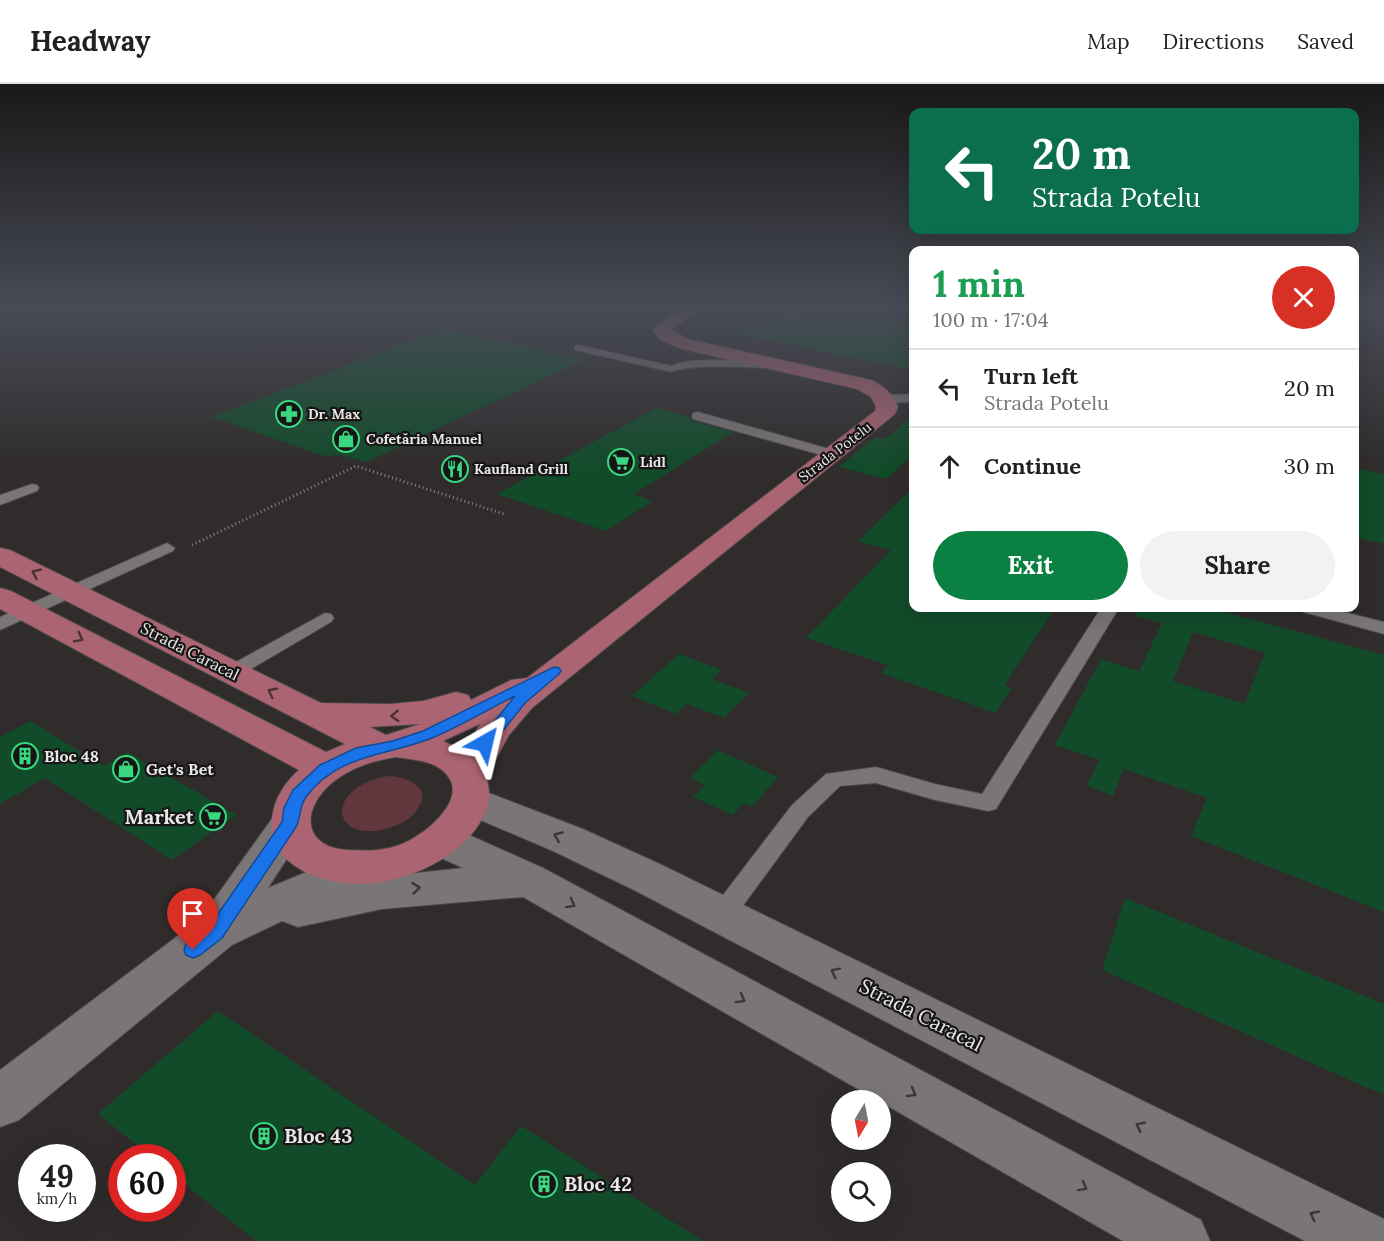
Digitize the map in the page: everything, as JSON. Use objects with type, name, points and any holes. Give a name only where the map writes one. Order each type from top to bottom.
[{"type":"main road","points":[[765,361],[864,384],[885,399]]},
{"type":"main road","name":"Strada Potelu","points":[[470,788],[494,730],[520,700],[884,414],[887,407],[885,399]]},
{"type":"main road","name":"Strada Caracal","points":[[0,556],[314,714],[388,746]]},
{"type":"main road","points":[[9,611],[326,768]]},
{"type":"main road","points":[[314,714],[388,716],[430,711],[562,665]]},
{"type":"main road","name":"Strada Potelu","points":[[388,746],[456,722],[562,665]]},
{"type":"main road","points":[[388,746],[415,746],[448,755],[460,764],[470,788],[463,821],[443,841],[423,853],[401,862],[376,868],[352,869],[327,864],[308,854],[295,840],[290,823],[292,808],[299,794],[326,768],[361,752],[388,746]]},
{"type":"main road","name":"Strada Caracal","points":[[470,788],[568,840],[722,915],[1366,1241]]},
{"type":"main road","points":[[216,932],[290,823]]},
{"type":"main road","points":[[443,841],[528,880],[1180,1241]]},
{"type":"main road","points":[[0,1102],[216,932],[352,869]]},
{"type":"main road","points":[[216,932],[347,898],[443,885],[528,880]]},
{"type":"lane","points":[[636,361],[671,369]]},
{"type":"lane","points":[[885,399],[909,398]]},
{"type":"lane","points":[[698,416],[832,454]]},
{"type":"lane","points":[[0,500],[32,488]]},
{"type":"lane","points":[[9,611],[72,591],[166,548]]},
{"type":"lane","points":[[722,915],[800,811],[834,779],[876,775],[935,792],[988,803],[1107,612]]},
{"type":"lane","points":[[1324,612],[1384,628]]},
{"type":"lane","points":[[232,672],[326,618]]},
{"type":"path","points":[[188,547],[356,466],[504,514]]},
{"type":"shaded area","points":[[388,776],[410,781],[420,790],[421,803],[414,814],[397,825],[370,831],[356,829],[346,822],[342,813],[344,802],[352,792],[367,782]]},
{"type":"building","points":[[358,361],[582,361],[366,462],[342,455],[324,456],[212,417]]},
{"type":"building","points":[[870,361],[909,361],[909,369]]},
{"type":"building","name":"Lidl","points":[[656,408],[733,432],[634,494],[653,501],[606,531],[497,494]]},
{"type":"building","points":[[909,419],[909,458],[886,479],[839,467],[875,437],[885,439]]},
{"type":"building","points":[[1359,469],[1384,474],[1384,544],[1359,538]]},
{"type":"building","points":[[909,492],[909,612],[1052,612],[1004,686],[1011,688],[996,713],[881,673],[888,665],[806,638],[891,550],[858,541]]},
{"type":"building","points":[[1136,612],[1225,612],[1384,655],[1384,912],[1191,836],[1207,798],[1124,769],[1113,796],[1087,786],[1099,760],[1055,745],[1101,659],[1139,671],[1162,623],[1135,616]],"holes":[[[1193,632],[1265,653],[1244,704],[1173,681]]]},
{"type":"building","points":[[679,654],[722,670],[712,679],[749,693],[724,718],[687,704],[676,714],[632,696]]},
{"type":"building","points":[[30,721],[104,766],[128,752],[236,815],[172,860],[45,778],[0,804],[0,737]]},
{"type":"building","points":[[718,750],[778,777],[752,807],[743,803],[733,815],[693,797],[705,785],[690,778]]},
{"type":"building","points":[[1125,898],[1384,1004],[1384,1095],[1102,970]]},
{"type":"building","name":"Bloc 43","points":[[218,1011],[475,1185],[521,1126],[703,1241],[256,1241],[186,1185],[186,1144],[136,1144],[98,1114]]},
{"type":"place","name":"Dr. Max","points":[[289,414]]},
{"type":"place","name":"Cofetăria Manuel","points":[[346,439]]},
{"type":"place","name":"Lidl","points":[[621,462]]},
{"type":"place","name":"Kaufland Grill","points":[[455,469]]},
{"type":"place","name":"Bloc 48","points":[[25,756]]},
{"type":"place","name":"Get's Bet","points":[[126,769]]},
{"type":"place","name":"Market","points":[[213,817]]},
{"type":"place","name":"Bloc 43","points":[[264,1136]]},
{"type":"place","name":"Bloc 42","points":[[544,1184]]},
{"type":"route","points":[[193,950],[216,932],[290,823],[292,808],[299,794],[326,768],[361,752],[396,745],[428,734],[554,671],[520,700],[485,743]]}]
